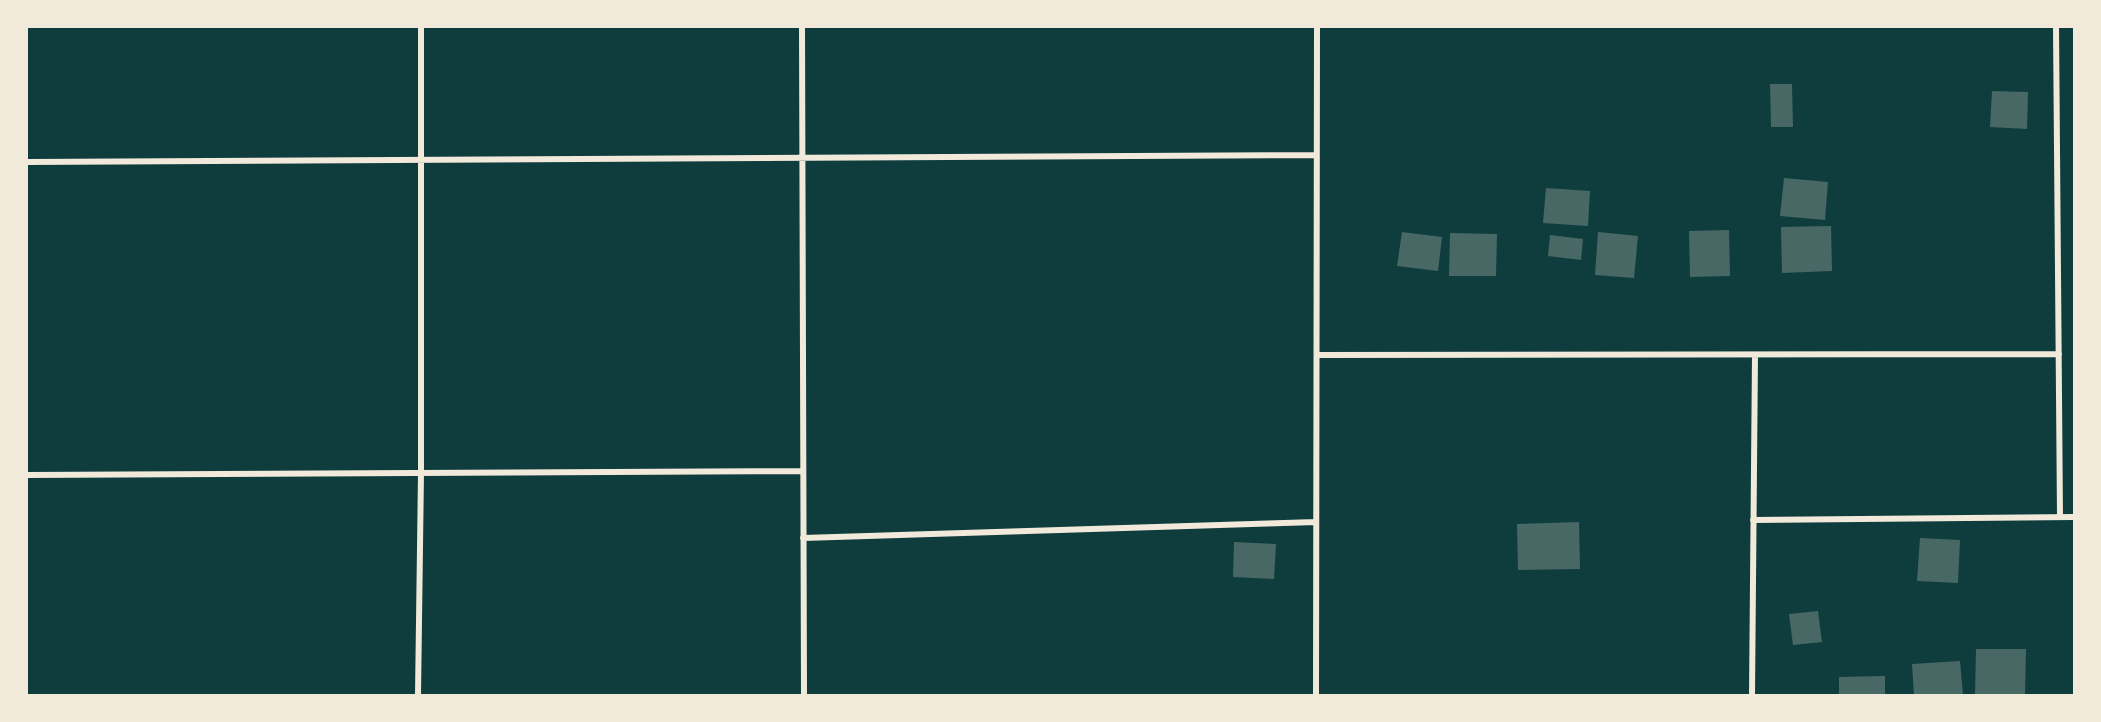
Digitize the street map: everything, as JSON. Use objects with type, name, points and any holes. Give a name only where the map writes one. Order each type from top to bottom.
[{"type":"street","points":[[418,695],[421,473],[421,27]]},
{"type":"street","points":[[802,27],[804,695]]},
{"type":"street","points":[[1316,695],[1317,27]]},
{"type":"street","points":[[2056,27],[2060,517]]},
{"type":"street","points":[[27,162],[1316,155]]},
{"type":"street","points":[[1317,355],[2059,354]]},
{"type":"street","points":[[1752,695],[1755,355]]},
{"type":"street","points":[[27,475],[803,471]]},
{"type":"street","points":[[1753,520],[2074,517]]},
{"type":"street","points":[[803,538],[1316,522]]},
{"type":"building","points":[[1770,84],[1792,84],[1793,127],[1771,127]]},
{"type":"building","points":[[1992,91],[2028,92],[2027,129],[1990,127]]},
{"type":"building","points":[[1784,178],[1828,182],[1825,220],[1780,216]]},
{"type":"building","points":[[1546,188],[1590,191],[1588,226],[1543,223]]},
{"type":"building","points":[[1831,226],[1832,271],[1782,273],[1781,227]]},
{"type":"building","points":[[1729,230],[1730,276],[1690,277],[1689,231]]},
{"type":"building","points":[[1402,232],[1442,237],[1438,271],[1397,266]]},
{"type":"building","points":[[1598,232],[1638,236],[1634,278],[1595,275]]},
{"type":"building","points":[[1450,233],[1497,234],[1496,276],[1449,276]]},
{"type":"building","points":[[1550,235],[1583,239],[1581,260],[1548,256]]},
{"type":"building","points":[[1579,522],[1580,569],[1518,570],[1517,524]]},
{"type":"building","points":[[1920,538],[1960,540],[1958,583],[1917,581]]},
{"type":"building","points":[[1234,542],[1276,544],[1274,579],[1233,577]]},
{"type":"building","points":[[1818,611],[1822,642],[1793,645],[1789,614]]},
{"type":"building","points":[[1976,649],[2026,649],[2025,695],[1975,695]]},
{"type":"building","points":[[1960,661],[1963,695],[1914,695],[1912,664]]},
{"type":"building","points":[[1885,676],[1885,695],[1839,695],[1839,677]]}]
